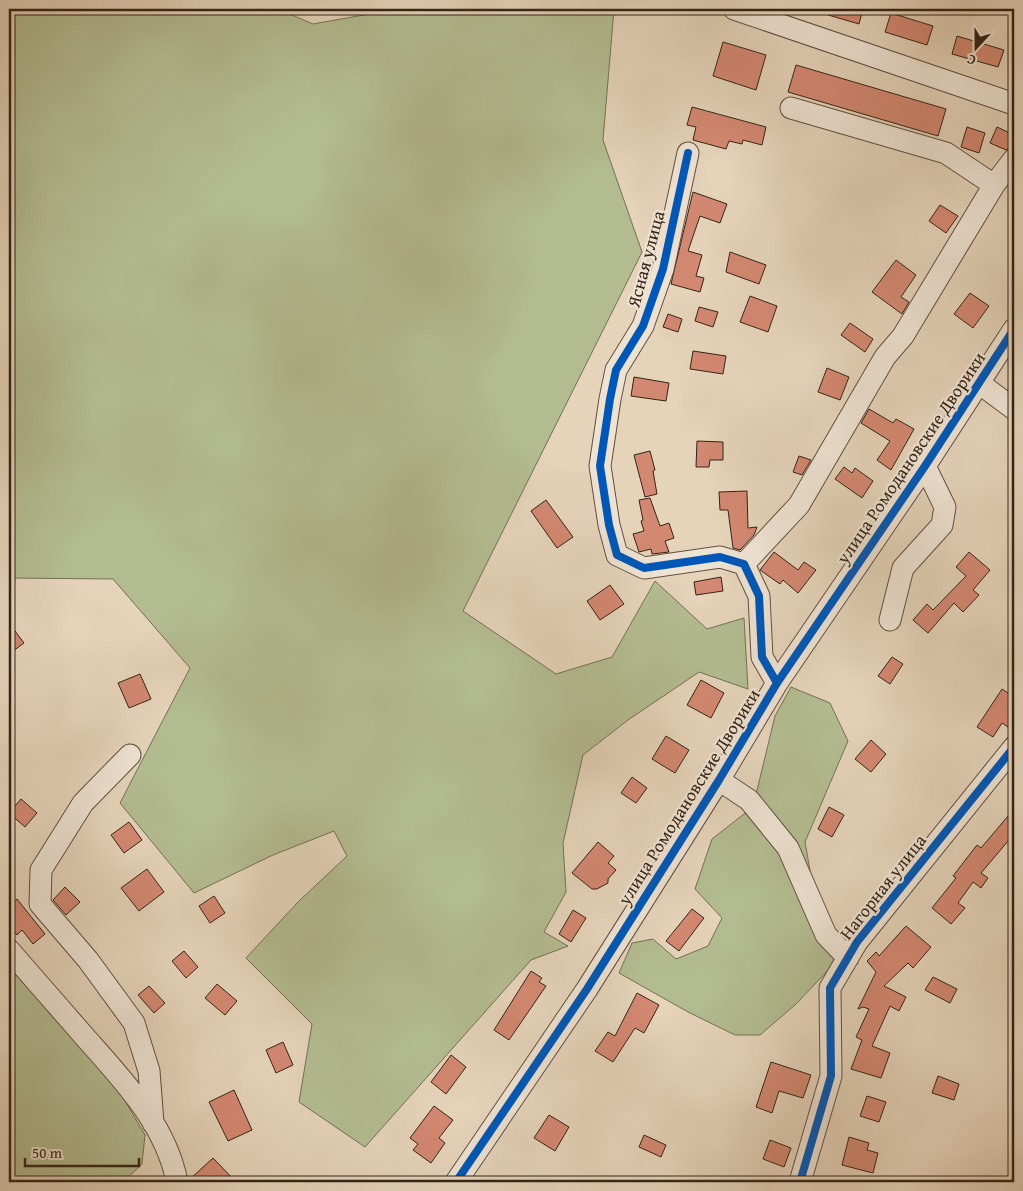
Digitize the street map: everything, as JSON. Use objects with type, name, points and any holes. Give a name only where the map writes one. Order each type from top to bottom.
[{"type":"street","points":[[734,9],[1014,105]]},
{"type":"street","points":[[791,108],[946,153],[994,185]]},
{"type":"street","name":"Ясная улица","points":[[688,152],[662,269],[644,326],[616,370],[600,466],[609,525],[617,555],[644,568],[720,557],[744,564]]},
{"type":"street","points":[[777,683],[762,658],[759,596],[744,564],[799,505],[885,357],[903,336],[994,185],[1014,159]]},
{"type":"street","name":"улица Ромодановские Дворики","points":[[456,1182],[587,989],[719,780],[777,683],[925,466],[1014,329]]},
{"type":"street","points":[[979,383],[1014,409]]},
{"type":"street","points":[[890,620],[904,568],[942,525],[945,507],[925,466]]},
{"type":"street","name":"Нагорная улица","points":[[800,1182],[831,1076],[830,988],[857,942],[1014,748]]},
{"type":"street","points":[[130,755],[83,803],[40,870],[40,904],[88,960],[134,1023],[150,1071],[153,1123]]},
{"type":"street","points":[[719,780],[749,800],[788,848],[826,935],[848,958]]},
{"type":"street","points":[[9,950],[127,1084],[153,1123],[174,1166],[177,1182]]},
{"type":"green space","points":[[9,9],[278,9],[313,24],[397,9],[614,9],[603,140],[642,252],[463,611],[556,674],[612,657],[655,581],[707,629],[744,618],[748,689],[699,672],[628,720],[583,755],[563,843],[566,892],[544,932],[568,946],[531,960],[365,1147],[299,1102],[312,1024],[246,958],[298,902],[347,856],[334,831],[273,855],[194,893],[120,803],[190,668],[113,579],[9,578]]},
{"type":"green space","points":[[791,687],[830,703],[848,741],[805,842],[814,893],[835,963],[796,1004],[760,1035],[735,1035],[688,1012],[619,973],[632,943],[653,939],[676,959],[708,946],[722,918],[695,889],[712,839],[753,807],[775,716]]},
{"type":"green space","points":[[9,967],[120,1092],[145,1135],[142,1164],[123,1182],[9,1182]]},
{"type":"building","points":[[818,9],[863,9],[859,24],[818,12]]},
{"type":"building","points":[[891,13],[933,26],[927,45],[885,32]]},
{"type":"building","points":[[957,36],[1004,50],[998,67],[952,54]]},
{"type":"building","points":[[723,42],[766,55],[756,90],[713,76]]},
{"type":"building","points":[[796,65],[946,109],[938,136],[788,92]]},
{"type":"building","points":[[692,107],[766,127],[762,145],[743,140],[742,144],[729,141],[726,149],[693,140],[696,127],[687,125]]},
{"type":"building","points":[[967,127],[985,133],[979,153],[961,147]]},
{"type":"building","points":[[997,127],[1014,135],[1010,147],[1006,150],[990,143]]},
{"type":"building","points":[[693,192],[727,204],[720,223],[700,216],[688,251],[702,255],[696,276],[704,278],[700,292],[671,284]]},
{"type":"building","points":[[940,205],[958,216],[946,233],[929,221]]},
{"type":"building","points":[[730,252],[766,265],[759,284],[726,272]]},
{"type":"building","points":[[896,260],[916,275],[901,297],[909,302],[902,314],[872,292]]},
{"type":"building","points":[[970,293],[989,306],[973,328],[954,314]]},
{"type":"building","points":[[750,296],[777,306],[768,332],[740,322]]},
{"type":"building","points":[[699,307],[718,312],[713,327],[695,321]]},
{"type":"building","points":[[668,314],[682,319],[678,332],[663,327]]},
{"type":"building","points":[[850,323],[873,339],[865,352],[841,335]]},
{"type":"building","points":[[693,351],[726,356],[723,374],[690,369]]},
{"type":"building","points":[[827,368],[849,377],[840,400],[818,392]]},
{"type":"building","points":[[634,377],[669,383],[666,401],[631,396]]},
{"type":"building","points":[[869,409],[893,423],[896,419],[914,429],[891,470],[877,460],[890,441],[861,423]]},
{"type":"building","points":[[697,441],[723,442],[723,460],[710,460],[709,467],[696,467]]},
{"type":"building","points":[[650,451],[655,470],[653,471],[657,494],[645,497],[634,455]]},
{"type":"building","points":[[799,456],[811,460],[802,475],[793,472]]},
{"type":"building","points":[[844,467],[852,473],[855,468],[873,481],[862,498],[835,479]]},
{"type":"building","points":[[747,491],[748,528],[757,527],[754,535],[740,550],[733,548],[728,510],[720,510],[719,492]]},
{"type":"building","points":[[650,498],[660,526],[669,523],[674,538],[665,541],[669,552],[652,554],[651,549],[639,552],[633,534],[644,531],[639,500]]},
{"type":"building","points":[[546,500],[573,537],[557,548],[531,511]]},
{"type":"building","points":[[774,552],[798,570],[804,562],[816,570],[798,593],[783,580],[780,584],[760,570]]},
{"type":"building","points":[[969,552],[990,570],[973,590],[979,595],[963,612],[954,603],[928,633],[913,620],[927,604],[933,610],[966,576],[956,567]]},
{"type":"building","points":[[721,577],[723,591],[696,595],[694,582]]},
{"type":"building","points":[[610,585],[624,604],[600,620],[587,601]]},
{"type":"building","points":[[9,623],[24,643],[9,654]]},
{"type":"building","points":[[892,657],[903,664],[890,684],[878,676]]},
{"type":"building","points":[[140,674],[151,699],[129,708],[118,683]]},
{"type":"building","points":[[701,680],[724,693],[711,718],[687,705]]},
{"type":"building","points":[[1002,689],[1014,697],[1014,731],[1002,723],[993,737],[977,727]]},
{"type":"building","points":[[666,736],[689,750],[675,773],[652,759]]},
{"type":"building","points":[[871,740],[886,754],[871,772],[855,759]]},
{"type":"building","points":[[632,777],[647,788],[636,803],[621,793]]},
{"type":"building","points":[[21,799],[37,813],[25,827],[9,813]]},
{"type":"building","points":[[829,807],[844,815],[832,837],[818,829]]},
{"type":"building","points":[[1014,809],[1014,834],[981,873],[988,878],[981,888],[973,882],[958,903],[965,908],[951,924],[932,908],[956,878],[953,876],[977,845],[981,848]]},
{"type":"building","points":[[129,822],[142,840],[124,853],[111,835]]},
{"type":"building","points":[[598,842],[614,856],[608,863],[616,870],[608,879],[608,883],[597,889],[592,889],[572,873]]},
{"type":"building","points":[[147,869],[164,892],[139,911],[121,888]]},
{"type":"building","points":[[65,887],[80,902],[66,915],[53,900]]},
{"type":"building","points":[[214,896],[225,913],[210,923],[199,906]]},
{"type":"building","points":[[17,899],[45,934],[33,944],[22,930],[17,935],[9,925],[9,906]]},
{"type":"building","points":[[692,909],[704,918],[679,951],[666,941]]},
{"type":"building","points":[[573,910],[586,918],[571,942],[559,934]]},
{"type":"building","points":[[906,926],[931,947],[913,968],[908,963],[884,986],[906,997],[899,1011],[890,1006],[872,1046],[890,1053],[881,1078],[851,1069],[862,1040],[856,1037],[869,1009],[863,1007],[858,1009],[876,972],[867,961],[876,952],[879,956]]},
{"type":"building","points":[[184,951],[198,967],[186,978],[172,961]]},
{"type":"building","points":[[531,971],[542,978],[539,982],[546,986],[509,1040],[494,1030]]},
{"type":"building","points":[[933,977],[957,989],[950,1003],[925,990]]},
{"type":"building","points":[[217,984],[237,1001],[225,1015],[205,998]]},
{"type":"building","points":[[149,986],[165,1003],[154,1013],[138,995]]},
{"type":"building","points":[[637,993],[659,1005],[644,1033],[635,1028],[613,1062],[595,1051],[608,1032],[615,1036]]},
{"type":"building","points":[[283,1042],[293,1065],[276,1073],[266,1050]]},
{"type":"building","points":[[451,1055],[466,1067],[446,1094],[431,1082]]},
{"type":"building","points":[[771,1062],[811,1075],[803,1098],[779,1091],[772,1113],[756,1107]]},
{"type":"building","points":[[938,1076],[959,1084],[954,1100],[932,1093]]},
{"type":"building","points":[[234,1090],[252,1130],[228,1141],[209,1102]]},
{"type":"building","points":[[867,1096],[886,1102],[879,1122],[860,1116]]},
{"type":"building","points":[[434,1106],[453,1120],[439,1138],[445,1143],[431,1163],[413,1150],[418,1144],[410,1138]]},
{"type":"building","points":[[549,1115],[569,1127],[555,1151],[534,1138]]},
{"type":"building","points":[[644,1135],[666,1145],[661,1157],[639,1147]]},
{"type":"building","points":[[849,1137],[869,1143],[867,1150],[878,1153],[873,1173],[842,1165]]},
{"type":"building","points":[[770,1140],[791,1148],[784,1167],[763,1159]]},
{"type":"building","points":[[213,1158],[236,1182],[189,1182],[189,1180]]},
{"type":"cycle path","points":[[688,153],[663,269],[643,326],[616,370],[600,466],[609,525],[617,555],[644,568],[720,557],[744,564],[759,596],[762,657],[777,683]]},
{"type":"cycle path","points":[[456,1182],[587,989],[719,780],[777,683],[925,466],[1014,329]]},
{"type":"cycle path","points":[[800,1182],[831,1076],[830,988],[857,942],[1014,747]]}]
